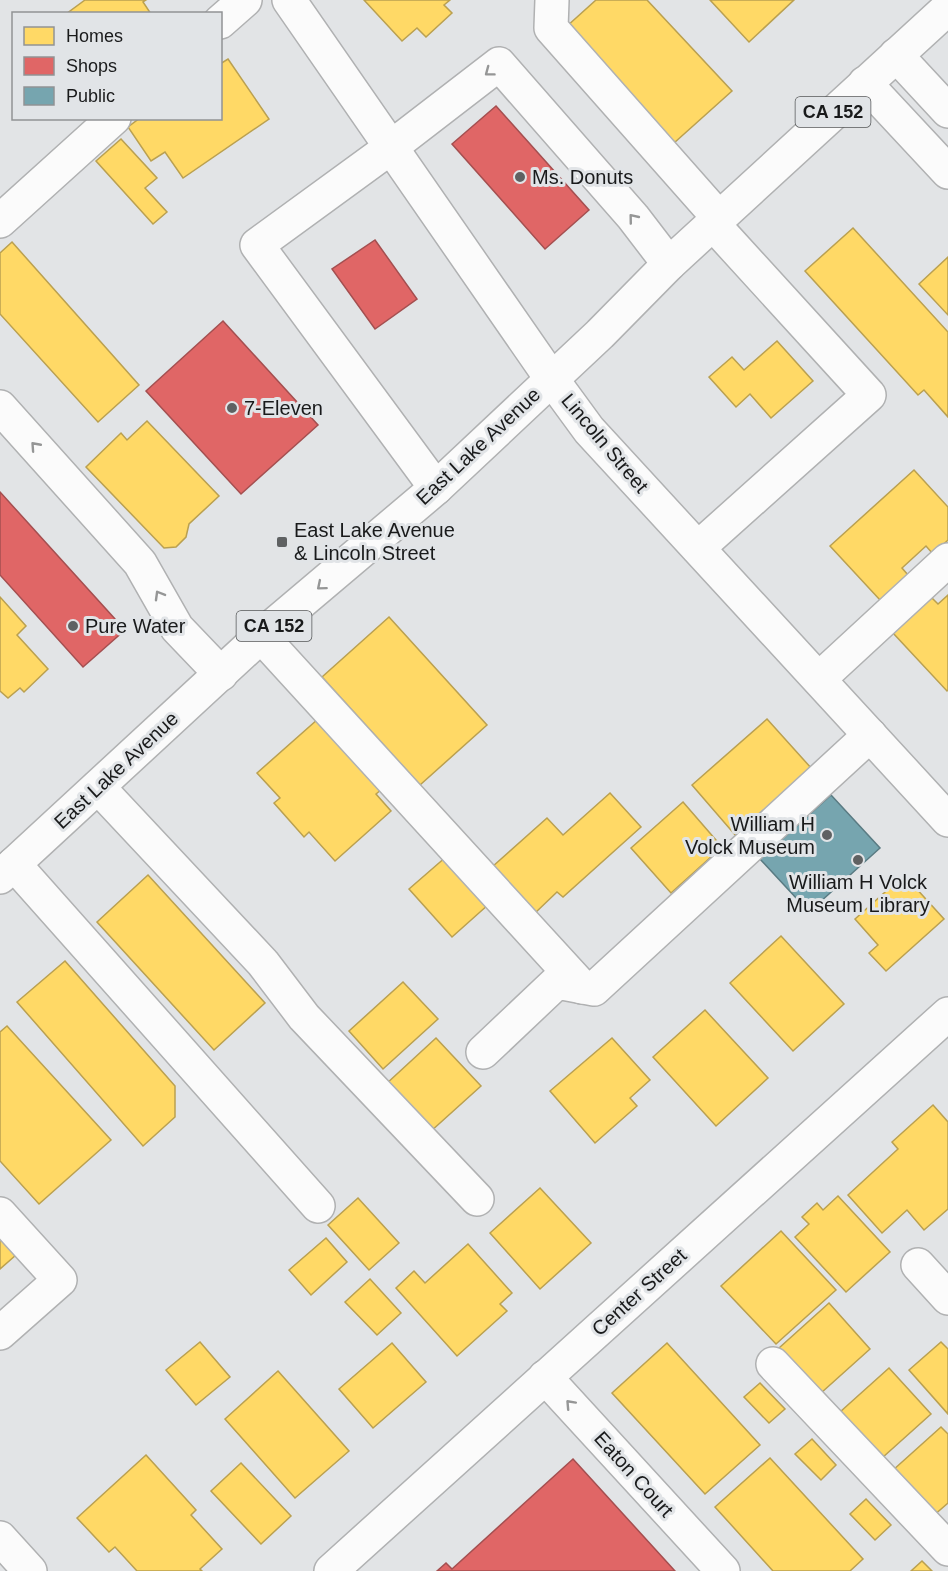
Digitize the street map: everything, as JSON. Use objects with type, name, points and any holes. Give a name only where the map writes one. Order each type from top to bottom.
[{"type":"main road","points":[[222,20],[245,0]]},
{"type":"main road","name":"Lincoln Street","points":[[289,0],[390,148],[589,430],[948,820]]},
{"type":"main road","points":[[552,0],[551,28],[869,395],[698,548]]},
{"type":"main road","name":"East Lake Avenue","points":[[7,870],[261,636],[436,488],[600,334],[669,264],[948,8]]},
{"type":"main road","points":[[896,55],[948,111]]},
{"type":"main road","points":[[436,488],[257,245],[390,148],[499,64],[633,217],[669,264]]},
{"type":"main road","points":[[865,83],[948,172]]},
{"type":"main road","points":[[0,221],[112,120]]},
{"type":"main road","points":[[0,407],[140,563],[177,628],[221,674]]},
{"type":"main road","points":[[819,679],[948,560]]},
{"type":"main road","points":[[261,636],[582,987]]},
{"type":"main road","points":[[483,1052],[557,982],[594,989],[870,735]]},
{"type":"main road","points":[[98,787],[263,963],[304,1017],[477,1199]]},
{"type":"main road","points":[[7,870],[318,1206]]},
{"type":"main road","name":"Center Street","points":[[331,1571],[948,1014]]},
{"type":"main road","points":[[0,1214],[60,1280],[0,1333]]},
{"type":"main road","points":[[918,1265],[948,1298]]},
{"type":"main road","points":[[773,1364],[948,1549]]},
{"type":"main road","name":"Eaton Court","points":[[545,1377],[723,1571]]},
{"type":"main road","points":[[0,1538],[30,1571]]},
{"type":"building: Homes","points":[[85,0],[146,0],[143,2],[150,12],[69,12]]},
{"type":"building: Homes","points":[[364,0],[450,0],[444,5],[452,13],[426,37],[417,28],[402,41]]},
{"type":"building: Homes","points":[[596,0],[647,0],[732,91],[674,143],[566,27]]},
{"type":"building: Homes","points":[[710,0],[794,0],[749,42]]},
{"type":"building: Homes","points":[[228,59],[269,119],[183,178],[165,152],[151,161],[128,127],[137,120],[222,120],[222,63]]},
{"type":"building: Homes","points":[[121,139],[157,178],[145,188],[167,212],[153,224],[96,161]]},
{"type":"building: Homes","points":[[853,228],[948,332],[948,417],[924,390],[918,395],[805,271]]},
{"type":"building: Homes","points":[[12,242],[139,385],[98,422],[0,314],[0,253]]},
{"type":"building: Homes","points":[[948,257],[948,315],[919,284]]},
{"type":"building: Homes","points":[[777,341],[813,381],[771,418],[750,394],[736,407],[709,377],[732,357],[744,370]]},
{"type":"building: Homes","points":[[147,421],[219,496],[189,524],[186,537],[176,547],[164,548],[86,467],[121,433],[127,440]]},
{"type":"building: Homes","points":[[914,470],[948,507],[948,540],[933,554],[926,546],[902,568],[908,575],[880,600],[830,546]]},
{"type":"building: Homes","points":[[948,595],[947,691],[893,633],[931,597],[938,604]]},
{"type":"building: Homes","points":[[0,597],[26,626],[17,635],[48,669],[24,692],[20,688],[8,698],[0,691]]},
{"type":"building: Homes","points":[[389,617],[487,725],[420,785],[322,677]]},
{"type":"building: Homes","points":[[318,719],[382,789],[376,794],[391,811],[335,861],[309,832],[304,837],[274,803],[280,798],[257,773]]},
{"type":"building: Homes","points":[[767,719],[812,769],[736,836],[692,785]]},
{"type":"building: Homes","points":[[610,793],[641,827],[563,897],[557,892],[534,914],[492,867],[547,818],[563,835]]},
{"type":"building: Homes","points":[[683,802],[722,847],[671,893],[631,848]]},
{"type":"building: Homes","points":[[447,856],[489,904],[452,937],[409,889]]},
{"type":"building: Homes","points":[[148,875],[265,1003],[214,1050],[97,922]]},
{"type":"building: Homes","points":[[904,875],[944,919],[886,971],[869,953],[878,945],[855,919]]},
{"type":"building: Homes","points":[[781,936],[844,1004],[793,1051],[730,983]]},
{"type":"building: Homes","points":[[65,961],[175,1086],[175,1117],[143,1146],[17,1002]]},
{"type":"building: Homes","points":[[403,982],[438,1019],[383,1069],[349,1031]]},
{"type":"building: Homes","points":[[705,1010],[768,1078],[716,1126],[653,1057]]},
{"type":"building: Homes","points":[[7,1026],[111,1140],[39,1204],[0,1161],[0,1032]]},
{"type":"building: Homes","points":[[436,1038],[481,1086],[430,1132],[385,1085]]},
{"type":"building: Homes","points":[[612,1038],[650,1080],[630,1098],[637,1106],[595,1143],[550,1091]]},
{"type":"building: Homes","points":[[933,1105],[948,1122],[948,1209],[924,1230],[907,1210],[882,1233],[848,1195],[898,1149],[892,1142]]},
{"type":"building: Homes","points":[[540,1188],[591,1243],[540,1289],[490,1233]]},
{"type":"building: Homes","points":[[838,1196],[890,1252],[846,1292],[795,1237],[809,1224],[802,1217],[817,1203],[823,1210]]},
{"type":"building: Homes","points":[[358,1198],[399,1243],[369,1270],[328,1225]]},
{"type":"building: Homes","points":[[781,1231],[836,1290],[776,1344],[721,1286]]},
{"type":"building: Homes","points":[[0,1237],[16,1255],[0,1269]]},
{"type":"building: Homes","points":[[326,1238],[347,1262],[311,1295],[289,1270]]},
{"type":"building: Homes","points":[[468,1244],[512,1293],[500,1304],[507,1311],[457,1356],[396,1288],[414,1271],[425,1283]]},
{"type":"building: Homes","points":[[370,1279],[401,1313],[377,1335],[345,1302]]},
{"type":"building: Homes","points":[[829,1303],[870,1349],[821,1393],[779,1348]]},
{"type":"building: Homes","points":[[200,1342],[230,1377],[196,1405],[166,1370]]},
{"type":"building: Homes","points":[[941,1342],[948,1349],[948,1414],[909,1370]]},
{"type":"building: Homes","points":[[392,1343],[426,1382],[373,1428],[339,1389]]},
{"type":"building: Homes","points":[[667,1343],[760,1445],[705,1494],[612,1393]]},
{"type":"building: Homes","points":[[889,1368],[931,1414],[882,1458],[840,1412]]},
{"type":"building: Homes","points":[[278,1371],[349,1451],[295,1498],[225,1419]]},
{"type":"building: Homes","points":[[760,1383],[785,1409],[769,1423],[744,1397]]},
{"type":"building: Homes","points":[[941,1427],[948,1434],[948,1503],[933,1516],[892,1471]]},
{"type":"building: Homes","points":[[812,1439],[836,1465],[821,1480],[795,1454]]},
{"type":"building: Homes","points":[[146,1455],[196,1510],[191,1515],[222,1549],[200,1569],[202,1571],[137,1571],[115,1547],[109,1552],[77,1518]]},
{"type":"building: Homes","points":[[770,1458],[863,1559],[850,1571],[773,1571],[715,1507]]},
{"type":"building: Homes","points":[[241,1463],[291,1516],[261,1544],[211,1491]]},
{"type":"building: Homes","points":[[866,1499],[891,1525],[875,1540],[850,1514]]},
{"type":"building: Homes","points":[[922,1561],[932,1571],[911,1571]]},
{"type":"building: Shops","name":"Ms. Donuts","points":[[496,106],[589,210],[545,249],[452,144]]},
{"type":"building: Shops","points":[[375,240],[417,299],[375,329],[332,269]]},
{"type":"building: Shops","name":"7-Eleven","points":[[223,321],[318,425],[241,494],[146,391]]},
{"type":"building: Shops","points":[[0,492],[125,630],[83,667],[0,575]]},
{"type":"building: Shops","points":[[573,1459],[675,1571],[437,1571],[446,1563],[452,1569]]},
{"type":"building: Public","points":[[831,795],[880,848],[809,912],[760,859]]},
{"type":"place","name":"Ms. Donuts","points":[[520,177]]},
{"type":"place","name":"7-Eleven","points":[[232,408]]},
{"type":"place","name":"East Lake Avenue & Lincoln Street","points":[[282,542]]},
{"type":"place","name":"Pure Water","points":[[73,626]]},
{"type":"place","name":"William H Volck Museum","points":[[827,835]]},
{"type":"place","name":"William H Volck Museum Library","points":[[858,860]]}]
